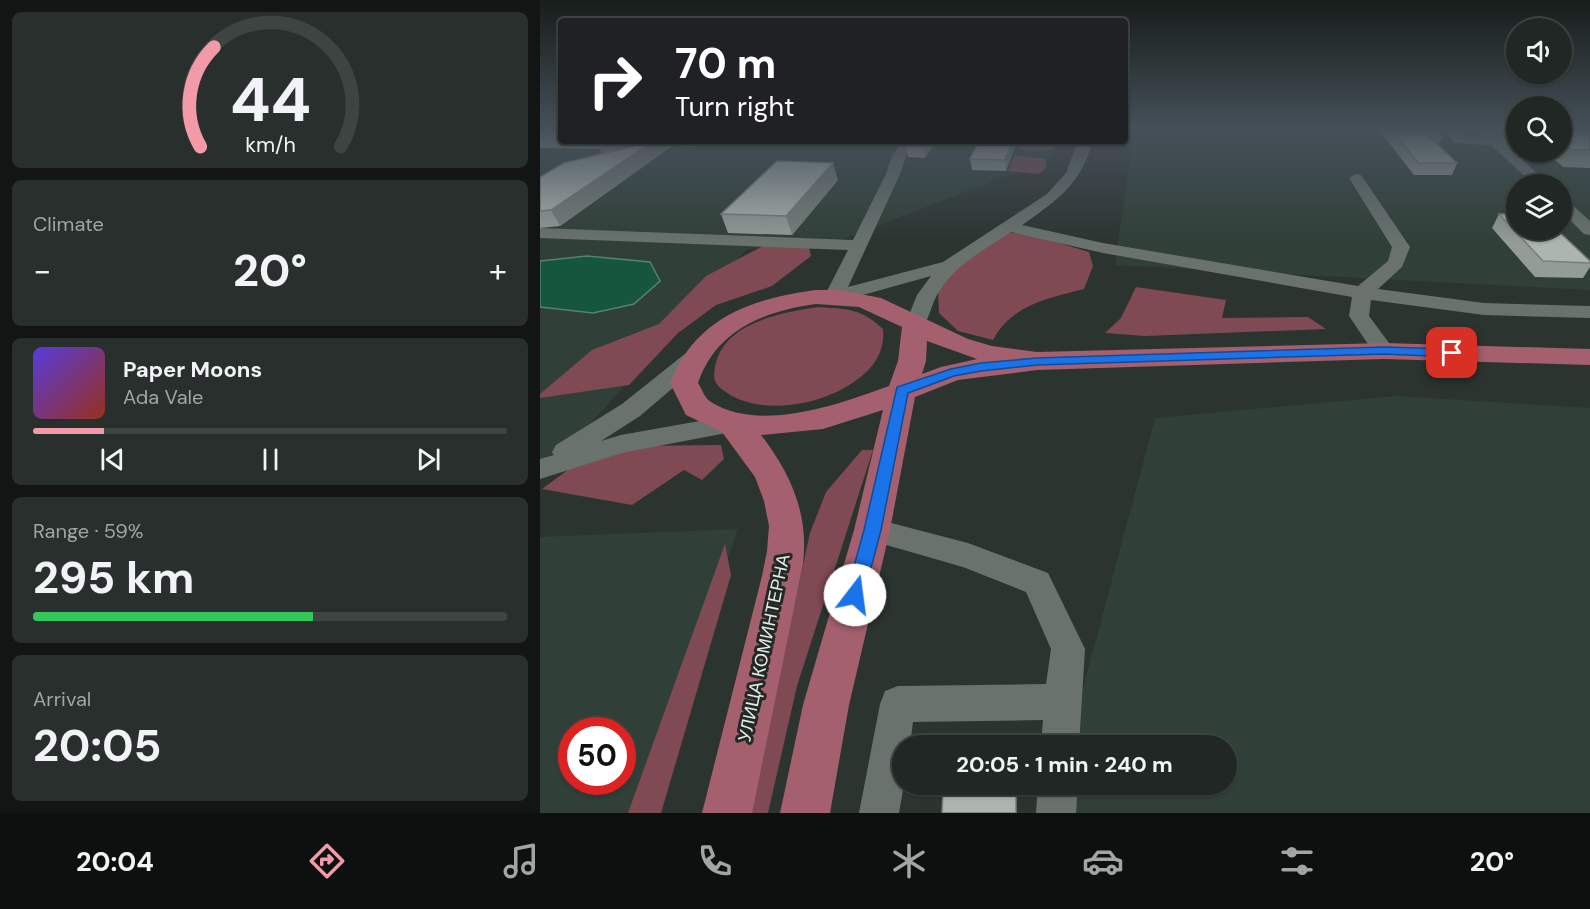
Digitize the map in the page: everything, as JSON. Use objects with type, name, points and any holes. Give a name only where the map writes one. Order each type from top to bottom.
[{"type":"main road","points":[[1037,362],[992,356],[949,341],[887,309],[861,300],[834,297],[803,299],[768,307],[737,320],[712,338],[694,358],[684,383],[697,408],[733,424],[775,425],[823,419],[872,404],[902,390],[951,373],[981,367],[1037,362],[1384,351],[1590,357]]},
{"type":"main road","points":[[805,813],[826,705],[872,530],[902,390],[912,361],[915,325]]},
{"type":"main road","name":"УЛИЦА КОМИНТЕРНА","points":[[727,813],[766,648],[785,557],[787,534],[785,513],[776,484],[758,453],[733,424]]},
{"type":"street","points":[[834,297],[895,168]]},
{"type":"street","points":[[915,325],[927,295],[949,266],[1057,192],[1075,168]]},
{"type":"street","points":[[1356,178],[1401,247],[1396,263],[1362,293],[1359,316],[1384,351]]},
{"type":"street","points":[[1572,213],[1590,230]]},
{"type":"street","points":[[1008,226],[1043,236],[1103,248],[1362,293],[1484,309],[1590,312]]},
{"type":"street","points":[[540,233],[859,245]]},
{"type":"street","points":[[834,297],[949,266]]},
{"type":"street","points":[[540,469],[631,410],[694,358]]},
{"type":"street","points":[[540,469],[621,444],[733,424]]},
{"type":"street","points":[[872,530],[968,556],[1037,583],[1068,649],[1060,735]]},
{"type":"street","points":[[879,813],[898,704],[1062,702]]},
{"type":"street","points":[[1056,813],[1057,795]]},
{"type":"shaded area","points":[[540,168],[1027,168],[820,248],[747,249],[540,480]]},
{"type":"shaded area","points":[[1009,168],[1046,168],[1039,174],[1008,171]]},
{"type":"shaded area","points":[[1129,168],[1590,168],[1590,290],[1115,265]]},
{"type":"shaded area","points":[[1004,232],[1029,234],[1089,252],[1093,266],[1084,289],[1045,300],[1020,311],[1001,328],[993,340],[958,331],[939,313],[938,291],[955,267]]},
{"type":"shaded area","points":[[778,238],[808,242],[811,256],[772,286],[716,305],[678,333],[629,385],[540,398],[540,394],[592,350],[659,324],[706,276]]},
{"type":"shaded area","points":[[587,256],[650,262],[660,281],[634,304],[593,313],[540,307],[540,261]]},
{"type":"shaded area","points":[[1136,287],[1226,300],[1222,318],[1308,317],[1326,329],[1145,336],[1105,333],[1121,318]]},
{"type":"shaded area","points":[[818,307],[838,308],[860,313],[883,329],[880,353],[861,377],[841,390],[826,396],[811,401],[778,406],[746,402],[722,390],[716,383],[714,373],[717,359],[724,346],[746,327],[775,316]]},
{"type":"shaded area","points":[[1396,396],[1590,408],[1590,813],[1050,813],[1054,795],[1237,795],[1237,735],[1071,735],[1155,418]]},
{"type":"shaded area","points":[[721,445],[724,459],[702,480],[684,470],[632,505],[542,489],[580,461],[636,446]]},
{"type":"shaded area","points":[[862,450],[873,450],[797,686],[768,813],[749,813],[810,533],[826,492]]},
{"type":"shaded area","points":[[738,529],[638,813],[540,813],[540,537]]},
{"type":"shaded area","points":[[725,544],[731,575],[661,813],[628,813]]},
{"type":"building","points":[[556,168],[613,168],[551,210],[540,211],[540,177]]},
{"type":"building","points":[[770,168],[829,168],[786,216],[721,214]]},
{"type":"building","points":[[1499,214],[1506,214],[1506,221]]},
{"type":"building","points":[[1523,240],[1568,240],[1590,263],[1543,261]]},
{"type":"building","points":[[943,795],[1016,795],[1016,813],[942,813]]},
{"type":"route","points":[[855,595],[872,530],[902,390],[951,373],[981,367],[1037,362],[1384,351],[1452,353]]}]
